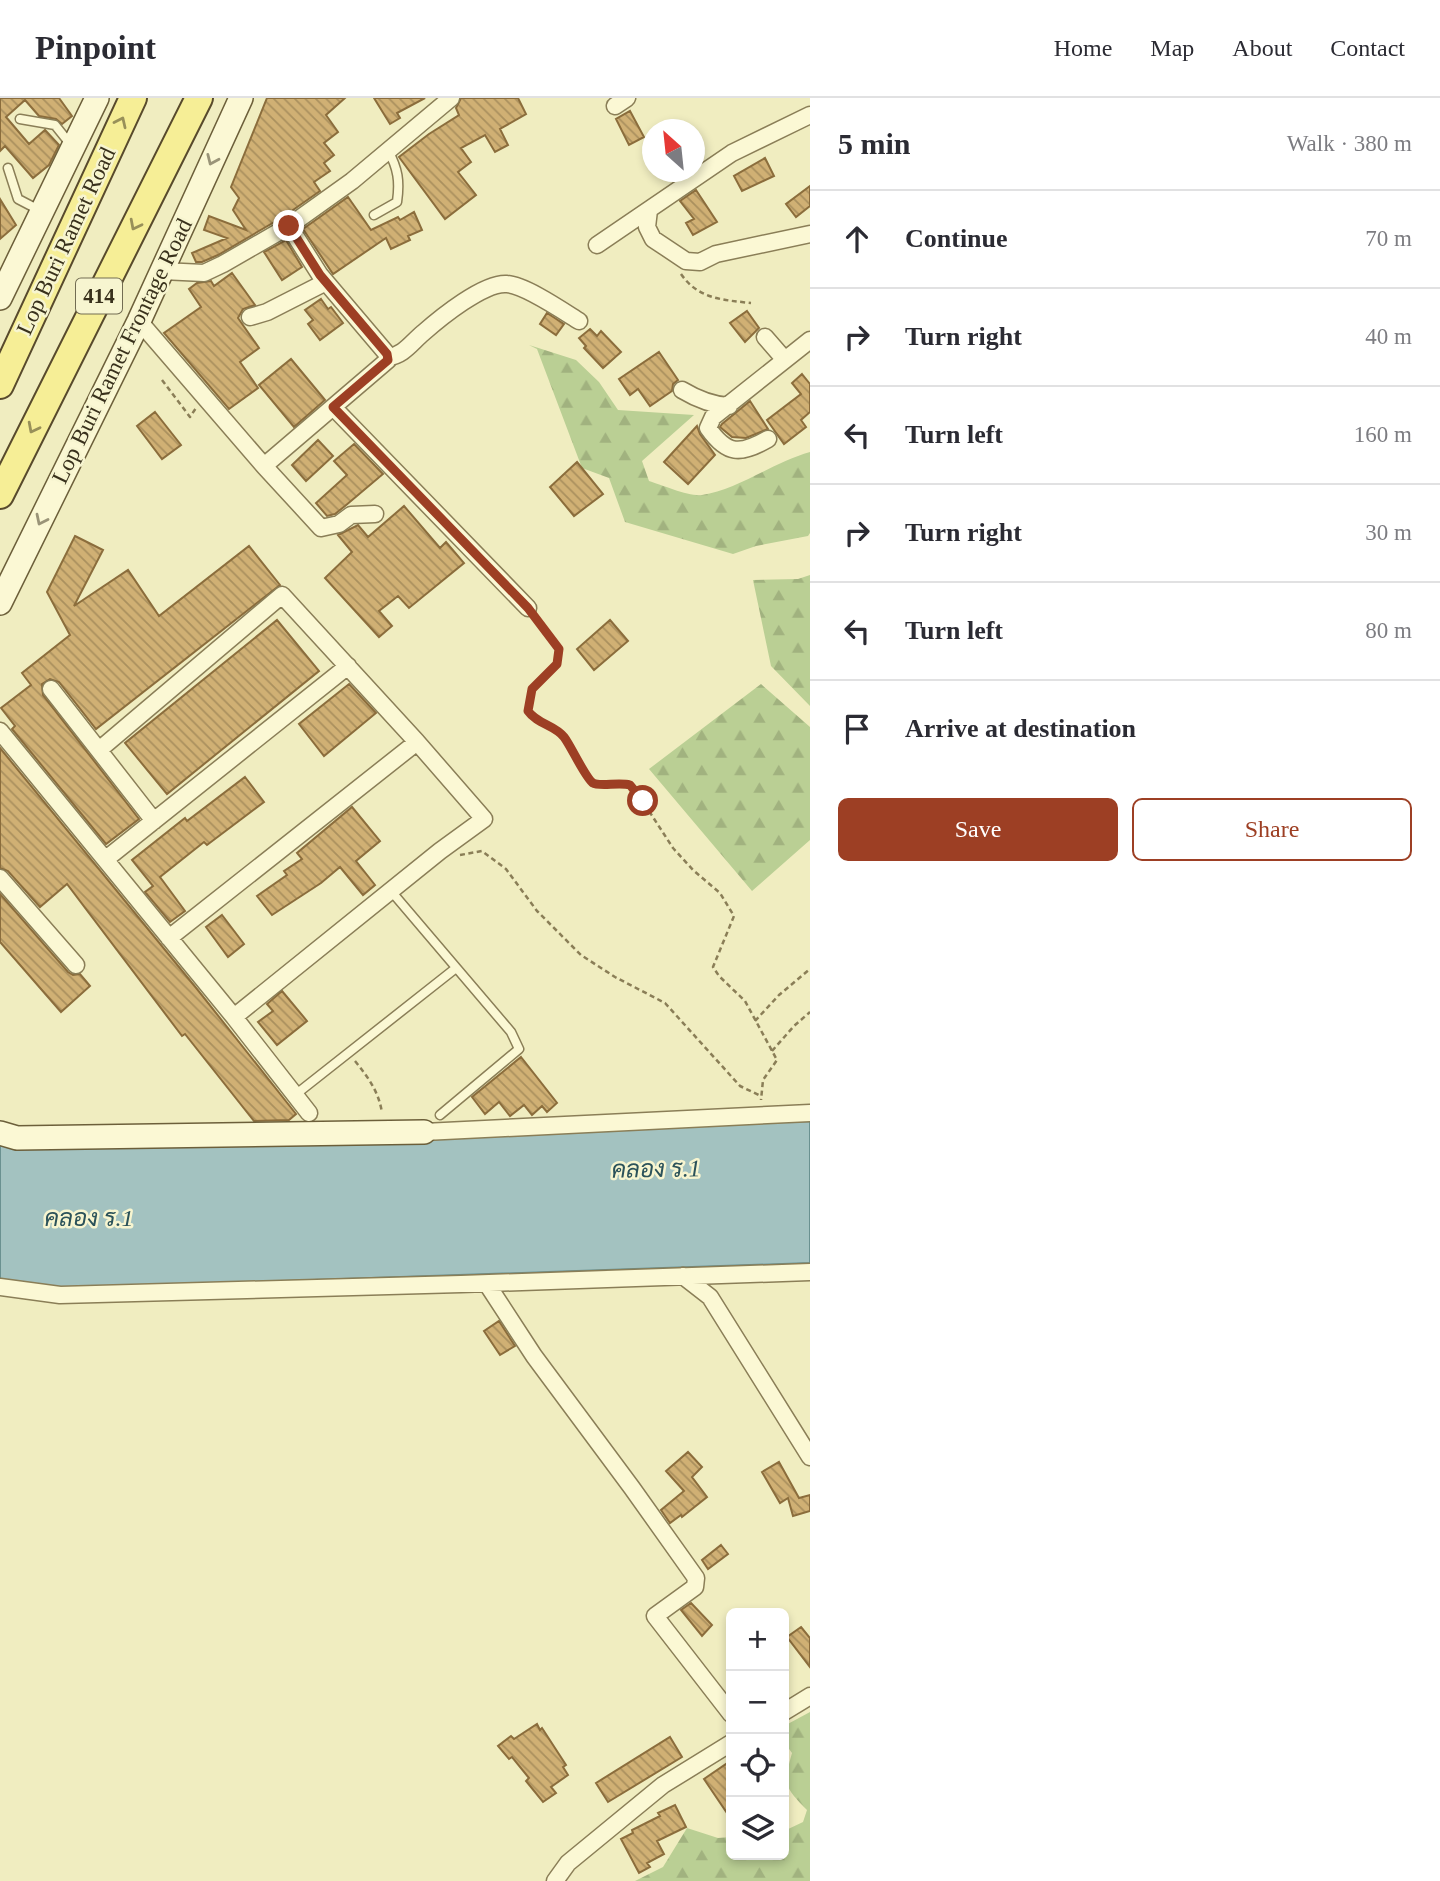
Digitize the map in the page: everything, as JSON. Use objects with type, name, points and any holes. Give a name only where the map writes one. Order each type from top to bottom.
[{"type":"main road","points":[[0,298],[97,98]]},
{"type":"main road","name":"Lop Buri Ramet Road","points":[[0,384],[132,98]]},
{"type":"main road","name":"414","points":[[3,481],[199,98]]},
{"type":"main road","name":"Lop Buri Ramet Frontage Road","points":[[0,603],[163,271],[240,98]]},
{"type":"main road","points":[[0,1133],[17,1138],[424,1132]]},
{"type":"street","points":[[163,271],[204,273],[289,226],[352,181],[388,150],[427,125],[452,98]]},
{"type":"street","points":[[597,245],[732,153],[810,115]]},
{"type":"street","points":[[649,210],[647,227],[653,239],[686,261],[700,262],[716,254],[810,234]]},
{"type":"street","points":[[289,226],[326,282],[388,357]]},
{"type":"street","points":[[250,317],[267,312],[326,282]]},
{"type":"street","points":[[388,357],[397,355],[435,323],[494,285],[509,284],[547,301],[579,321]]},
{"type":"street","points":[[139,321],[321,528],[338,524],[351,515],[374,514]]},
{"type":"street","points":[[765,337],[785,360]]},
{"type":"street","points":[[768,439],[739,452],[728,449],[708,428],[713,417],[810,340]]},
{"type":"street","points":[[264,466],[388,360],[388,357]]},
{"type":"street","points":[[682,390],[714,405],[729,406]]},
{"type":"street","points":[[333,407],[528,608]]},
{"type":"street","points":[[99,750],[282,595],[417,741],[484,819],[440,851],[234,1017]]},
{"type":"street","points":[[106,859],[348,666]]},
{"type":"street","points":[[51,689],[154,821]]},
{"type":"street","points":[[0,731],[309,1113]]},
{"type":"street","points":[[169,937],[417,741]]},
{"type":"street","points":[[0,878],[76,965]]},
{"type":"street","points":[[424,1132],[810,1113]]},
{"type":"street","points":[[0,1287],[60,1295],[808,1274]]},
{"type":"street","points":[[682,1276],[710,1297],[810,1457]]},
{"type":"street","points":[[487,1284],[534,1356],[696,1578],[695,1587],[655,1616],[726,1708]]},
{"type":"street","points":[[789,1709],[810,1696]]},
{"type":"street","points":[[555,1881],[568,1863],[663,1785],[726,1746]]},
{"type":"lane","points":[[20,120],[55,125],[73,148]]},
{"type":"lane","points":[[374,215],[397,202],[400,182],[397,166],[388,150]]},
{"type":"lane","points":[[8,168],[18,199],[41,211]]},
{"type":"lane","points":[[391,891],[511,1032],[519,1049],[440,1115]]},
{"type":"lane","points":[[295,1095],[456,968]]},
{"type":"path","points":[[679,271],[695,290],[707,296],[751,303]]},
{"type":"path","points":[[162,380],[190,417],[203,396]]},
{"type":"path","points":[[528,608],[559,649],[557,664],[532,689],[528,711],[532,717],[562,734],[590,782],[600,786],[613,783],[630,785],[673,848],[692,870],[720,894],[734,916],[713,967],[745,1001],[778,1060],[762,1080],[763,1116]]},
{"type":"path","points":[[440,851],[460,855],[482,851],[506,869],[537,911],[581,955],[664,1003],[740,1087],[761,1096]]},
{"type":"path","points":[[755,1021],[779,995],[810,969]]},
{"type":"path","points":[[772,1051],[810,1012]]},
{"type":"path","points":[[348,1053],[366,1074],[380,1098],[382,1113]]},
{"type":"green space","points":[[529,345],[576,360],[599,382],[618,410],[694,415],[642,461],[649,481],[683,493],[702,495],[729,488],[810,452],[808,536],[756,546],[733,554],[625,522],[609,478],[582,468],[537,349]]},
{"type":"green space","points":[[810,575],[810,706],[771,666],[753,580],[798,579]]},
{"type":"green space","points":[[761,684],[810,727],[810,840],[752,891],[649,769]]},
{"type":"green space","points":[[810,1712],[810,1881],[635,1881],[663,1867],[687,1828],[718,1838],[726,1837],[726,1860],[789,1860],[789,1829],[803,1822],[807,1810],[789,1787],[792,1753],[789,1749],[789,1723]]},
{"type":"water","name":"คลอง ร.1","points":[[810,1121],[810,1263],[54,1289],[0,1282],[0,1145],[11,1147]]},
{"type":"building","points":[[0,98],[59,98],[72,116],[62,124],[56,119],[39,116],[25,100],[6,117],[29,144],[45,130],[59,145],[49,165],[33,178],[5,146],[0,151]]},
{"type":"building","points":[[267,98],[345,98],[326,115],[338,132],[324,143],[334,155],[324,163],[330,171],[314,182],[320,191],[283,217],[218,255],[196,262],[192,253],[227,238],[204,230],[209,216],[246,230],[233,210],[239,198],[231,187]]},
{"type":"building","points":[[374,98],[425,98],[397,113],[400,118],[390,124]]},
{"type":"building","points":[[461,98],[518,98],[526,114],[500,129],[508,145],[495,152],[485,135],[461,148],[471,162],[458,172],[476,195],[445,219],[399,157],[459,115],[456,108]]},
{"type":"building","points":[[630,111],[642,138],[629,145],[616,119]]},
{"type":"building","points":[[765,158],[774,176],[742,191],[734,176]]},
{"type":"building","points":[[810,186],[810,206],[796,217],[786,204]]},
{"type":"building","points":[[696,190],[717,222],[693,235],[686,223],[694,219],[680,201]]},
{"type":"building","points":[[348,197],[371,230],[414,212],[422,230],[408,236],[410,240],[391,249],[386,238],[333,274],[303,229]]},
{"type":"building","points":[[0,199],[16,225],[0,239]]},
{"type":"building","points":[[286,240],[302,267],[282,280],[264,252]]},
{"type":"building","points":[[232,273],[255,305],[243,309],[238,318],[259,348],[240,362],[258,388],[229,409],[164,333],[201,307],[189,289],[197,283],[211,281],[214,286]]},
{"type":"building","points":[[321,299],[343,323],[320,340],[308,324],[313,320],[305,310]]},
{"type":"building","points":[[747,311],[759,328],[745,342],[730,323]]},
{"type":"building","points":[[547,313],[564,324],[556,335],[540,324]]},
{"type":"building","points":[[590,329],[597,336],[601,331],[621,352],[603,368],[584,348],[586,346],[579,338]]},
{"type":"building","points":[[659,352],[678,380],[673,384],[672,391],[650,406],[638,389],[630,395],[619,379]]},
{"type":"building","points":[[291,359],[325,400],[294,427],[259,385]]},
{"type":"building","points":[[802,374],[810,384],[810,412],[801,420],[806,427],[784,444],[767,420],[801,394],[792,383]]},
{"type":"building","points":[[750,401],[768,429],[746,438],[732,437],[720,427]]},
{"type":"building","points":[[155,412],[181,445],[162,459],[137,426]]},
{"type":"building","points":[[697,426],[715,455],[688,484],[664,462]]},
{"type":"building","points":[[318,440],[333,456],[306,481],[292,465]]},
{"type":"building","points":[[354,444],[383,474],[335,514],[327,516],[316,503],[347,475],[334,461]]},
{"type":"building","points":[[577,462],[603,494],[574,516],[550,487]]},
{"type":"building","points":[[404,506],[440,548],[446,542],[464,563],[409,608],[398,596],[379,611],[392,626],[379,637],[325,578],[352,552],[338,535],[358,525],[368,537]]},
{"type":"building","points":[[75,536],[103,550],[74,606],[128,570],[159,616],[249,546],[280,585],[96,729],[59,682],[50,679],[42,684],[43,695],[139,819],[106,844],[12,729],[15,726],[1,708],[31,685],[22,673],[70,635],[47,592]]},
{"type":"building","points":[[277,620],[319,671],[167,794],[125,743]]},
{"type":"building","points":[[610,620],[628,641],[594,670],[577,649]]},
{"type":"building","points":[[349,684],[376,713],[324,756],[299,724]]},
{"type":"building","points":[[0,748],[296,1114],[289,1120],[254,1121],[185,1034],[182,1036],[67,884],[40,907],[8,871],[0,868]]},
{"type":"building","points":[[245,777],[264,802],[207,845],[204,842],[160,877],[185,911],[170,922],[145,892],[153,886],[132,860],[185,818],[187,821]]},
{"type":"building","points":[[352,807],[380,841],[356,861],[375,885],[363,895],[340,867],[321,883],[272,915],[257,896],[287,875],[284,871],[302,859],[297,853]]},
{"type":"building","points":[[0,894],[68,972],[73,975],[80,974],[90,986],[61,1012],[0,942]]},
{"type":"building","points":[[222,915],[244,944],[228,957],[206,927]]},
{"type":"building","points":[[282,991],[307,1021],[277,1045],[258,1022],[273,1011],[267,1004]]},
{"type":"building","points":[[521,1057],[557,1103],[547,1112],[542,1106],[532,1115],[524,1105],[510,1116],[499,1102],[485,1114],[472,1097]]},
{"type":"building","points":[[499,1321],[515,1346],[500,1355],[484,1331]]},
{"type":"building","points":[[688,1452],[702,1467],[692,1477],[707,1497],[670,1523],[661,1510],[684,1491],[666,1471]]},
{"type":"building","points":[[779,1462],[799,1498],[810,1495],[810,1511],[793,1516],[788,1498],[780,1503],[762,1472]]},
{"type":"building","points":[[721,1545],[728,1554],[708,1569],[702,1560]]},
{"type":"building","points":[[691,1603],[712,1625],[702,1636],[681,1610]]},
{"type":"building","points":[[801,1627],[810,1638],[810,1667],[789,1640],[789,1636]]},
{"type":"building","points":[[537,1724],[566,1765],[563,1767],[568,1775],[551,1787],[556,1793],[543,1802],[526,1781],[529,1778],[512,1757],[509,1759],[498,1746],[511,1736],[514,1739]]},
{"type":"building","points":[[670,1737],[682,1757],[608,1802],[596,1783]]},
{"type":"building","points":[[726,1764],[726,1812],[704,1779]]},
{"type":"building","points":[[675,1805],[686,1827],[657,1841],[664,1854],[647,1863],[650,1867],[639,1873],[621,1839],[633,1833],[632,1830],[660,1816],[658,1813]]},
{"type":"route","points":[[289,226],[320,275],[387,354],[388,360],[333,407],[528,608],[559,649],[557,664],[532,689],[528,711],[532,717],[562,734],[590,782],[600,786],[613,783],[630,785],[643,801]]}]
